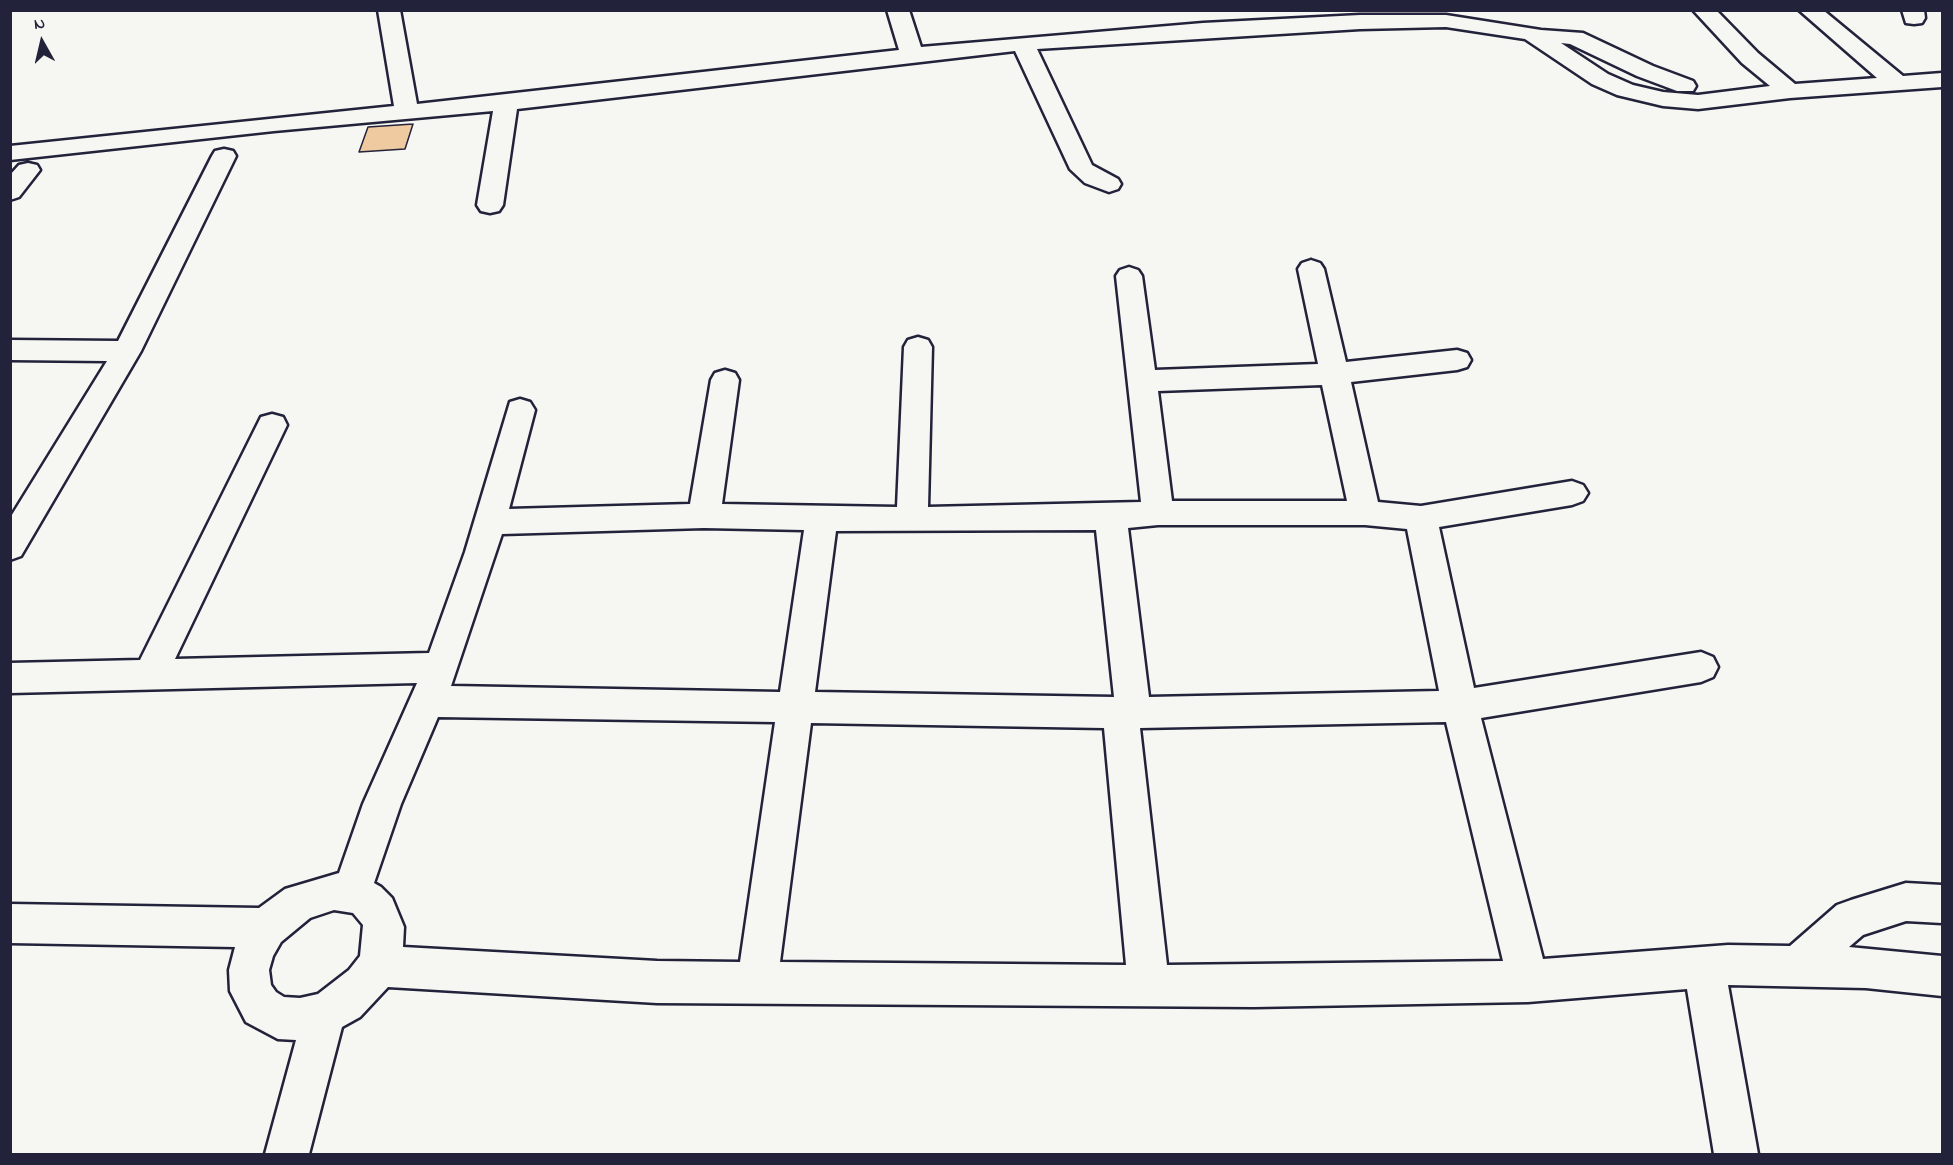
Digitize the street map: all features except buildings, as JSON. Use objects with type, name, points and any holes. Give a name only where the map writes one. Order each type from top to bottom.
[{"type":"street","points":[[389,10],[406,112]]},
{"type":"street","points":[[898,10],[912,55]]},
{"type":"street","points":[[1703,10],[1750,58],[1790,91]]},
{"type":"street","points":[[1809,10],[1896,82]]},
{"type":"street","points":[[10,153],[406,112],[506,104],[912,55],[1273,18],[1446,21],[1536,26],[1586,70],[1625,90],[1663,99],[1698,102],[1790,91],[1942,80]]},
{"type":"street","points":[[1023,44],[1082,169],[1094,178],[1109,184]]},
{"type":"street","points":[[490,205],[506,104]]},
{"type":"street","points":[[10,547],[21,509],[127,351],[224,156]]},
{"type":"street","points":[[10,192],[28,170]]},
{"type":"street","points":[[1311,269],[1365,513]]},
{"type":"street","points":[[1129,276],[1158,513]]},
{"type":"street","points":[[912,520],[918,346]]},
{"type":"street","points":[[10,350],[127,351]]},
{"type":"street","points":[[1142,381],[1333,374],[1457,360]]},
{"type":"street","points":[[704,516],[725,380]]},
{"type":"street","points":[[351,893],[382,804],[441,668],[489,522],[520,410]]},
{"type":"street","points":[[151,674],[272,425]]},
{"type":"street","points":[[489,522],[704,516],[912,520],[1111,517],[1158,513],[1365,513],[1420,518],[1572,494]]},
{"type":"street","points":[[757,983],[822,517]]},
{"type":"street","points":[[1111,517],[1149,985]]},
{"type":"street","points":[[1420,518],[1460,706],[1528,981]]},
{"type":"street","points":[[427,700],[797,709],[1127,713],[1460,706],[1701,667]]},
{"type":"street","points":[[10,678],[441,668]]},
{"type":"street","points":[[334,891],[351,893],[367,900],[378,912],[384,927],[383,946],[378,966],[364,985],[345,1002],[324,1014],[300,1019],[278,1018],[261,1007],[251,991],[249,970],[254,949],[267,928],[281,914],[308,898],[334,891]]},
{"type":"street","points":[[1798,966],[1851,919],[1906,902],[1942,904]]},
{"type":"street","points":[[10,923],[267,928]]},
{"type":"street","points":[[378,966],[657,982],[757,983],[1254,986],[1528,981],[1704,968],[1798,966],[1866,968],[1942,976]]},
{"type":"street","points":[[1704,968],[1736,1155]]},
{"type":"street","points":[[287,1155],[324,1014]]}]
